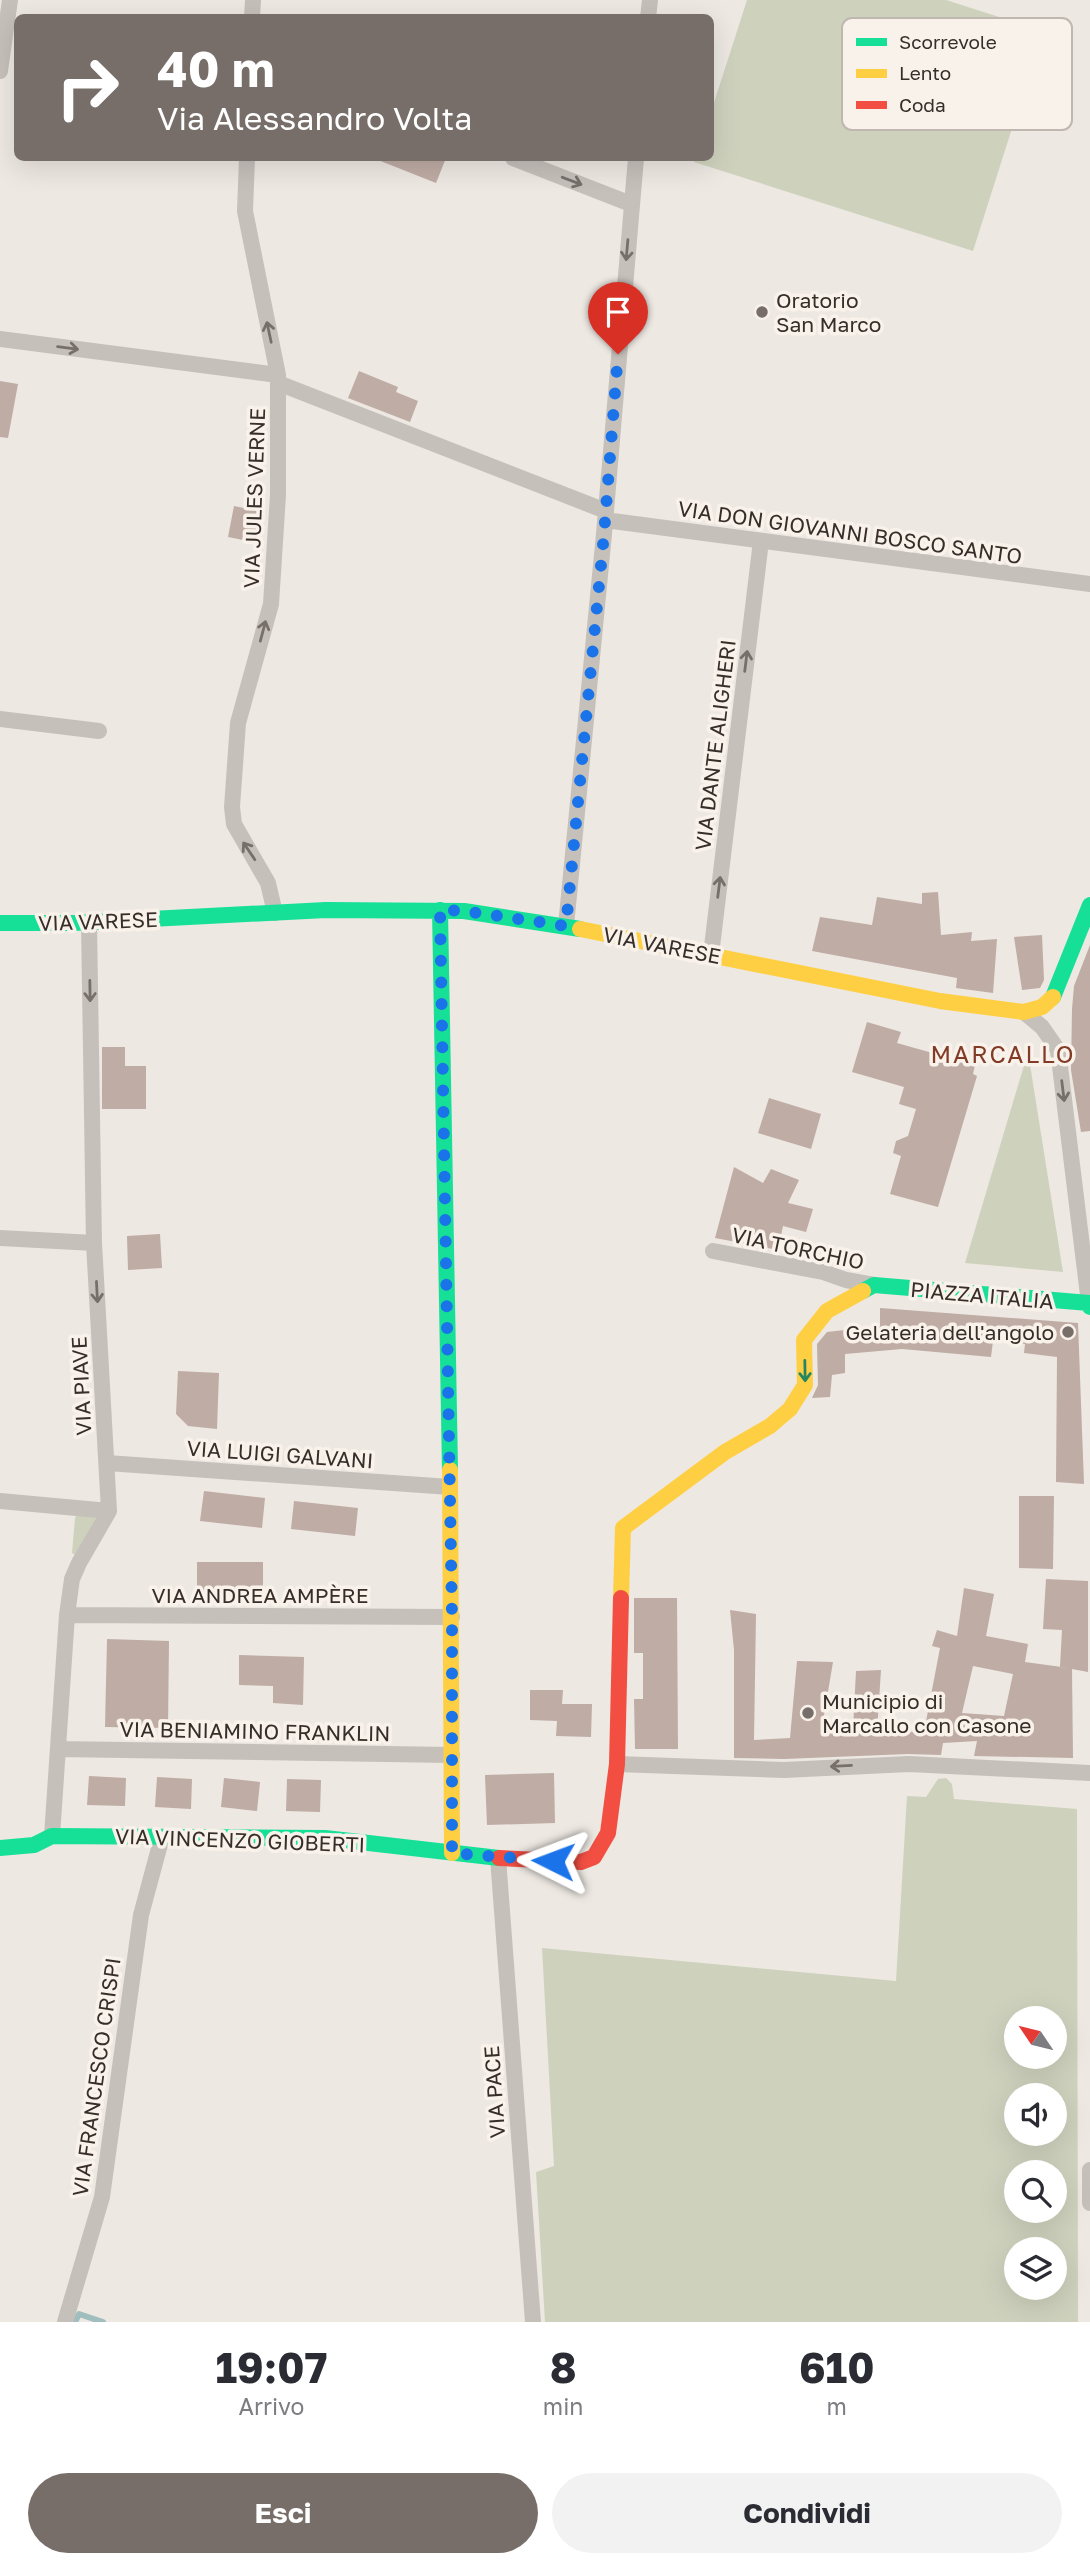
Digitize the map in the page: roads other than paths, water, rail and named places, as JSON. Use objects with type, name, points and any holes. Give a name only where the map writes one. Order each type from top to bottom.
[{"type":"street","points":[[0,71],[10,0]]},
{"type":"street","name":"VIA JULES VERNE","points":[[247,161],[245,212],[278,379],[278,507],[271,604],[238,723],[232,807],[234,824],[268,883],[275,913]]},
{"type":"street","points":[[521,161],[631,204]]},
{"type":"street","points":[[566,926],[606,516],[636,161]]},
{"type":"street","name":"VIA DON GIOVANNI BOSCO SANTO","points":[[0,339],[278,379],[606,516],[761,541],[1090,584]]},
{"type":"street","name":"VIA DANTE ALIGHERI","points":[[711,955],[761,541]]},
{"type":"street","points":[[0,719],[99,731]]},
{"type":"street","points":[[1024,1012],[1048,1003],[1090,905]]},
{"type":"street","points":[[440,910],[452,1617],[452,1853]]},
{"type":"street","name":"VIA VARESE","points":[[0,923],[89,923],[275,913],[464,911],[566,926],[933,1000],[1024,1012]]},
{"type":"street","name":"VIA PIAVE","points":[[89,923],[94,1243],[109,1511]]},
{"type":"street","name":"PIAZZA ITALIA","points":[[874,1285],[1090,1305],[1058,1050],[1042,1027],[1024,1012]]},
{"type":"street","points":[[0,1238],[94,1243]]},
{"type":"street","name":"VIA TORCHIO","points":[[713,1251],[823,1272],[874,1285]]},
{"type":"street","points":[[874,1285],[827,1311],[804,1340],[805,1385],[790,1409],[771,1426],[725,1452],[622,1528],[617,1764],[784,1770],[909,1764],[1090,1773]]},
{"type":"street","name":"VIA LUIGI GALVANI","points":[[107,1463],[450,1487]]},
{"type":"street","points":[[0,1501],[109,1511],[72,1579],[67,1615],[52,1836]]},
{"type":"street","name":"VIA ANDREA AMPÈRE","points":[[67,1615],[452,1617]]},
{"type":"street","name":"VIA BENIAMINO FRANKLIN","points":[[58,1749],[452,1755]]},
{"type":"street","name":"VIA VINCENZO GIOBERTI","points":[[0,1848],[43,1843],[52,1836],[325,1839],[498,1858],[581,1862],[594,1857],[602,1847],[611,1817],[617,1764]]},
{"type":"street","name":"VIA FRANCESCO CRISPI","points":[[65,2322],[102,2197],[141,1915],[162,1837]]},
{"type":"street","name":"VIA PACE","points":[[498,1858],[533,2322]]},
{"type":"street","points":[[1090,2170],[1090,2203]]},
{"type":"waterway","points":[[75,2322],[79,2314],[103,2322]]},
{"type":"place","name":"Oratorio San Marco","points":[[762,312]]},
{"type":"place","name":"Gelateria dell'angolo","points":[[1068,1332]]},
{"type":"place","name":"Municipio di Marcallo con Casone","points":[[808,1713]]},
{"type":"district","name":"MARCALLO","points":[[1003,1053]]}]
